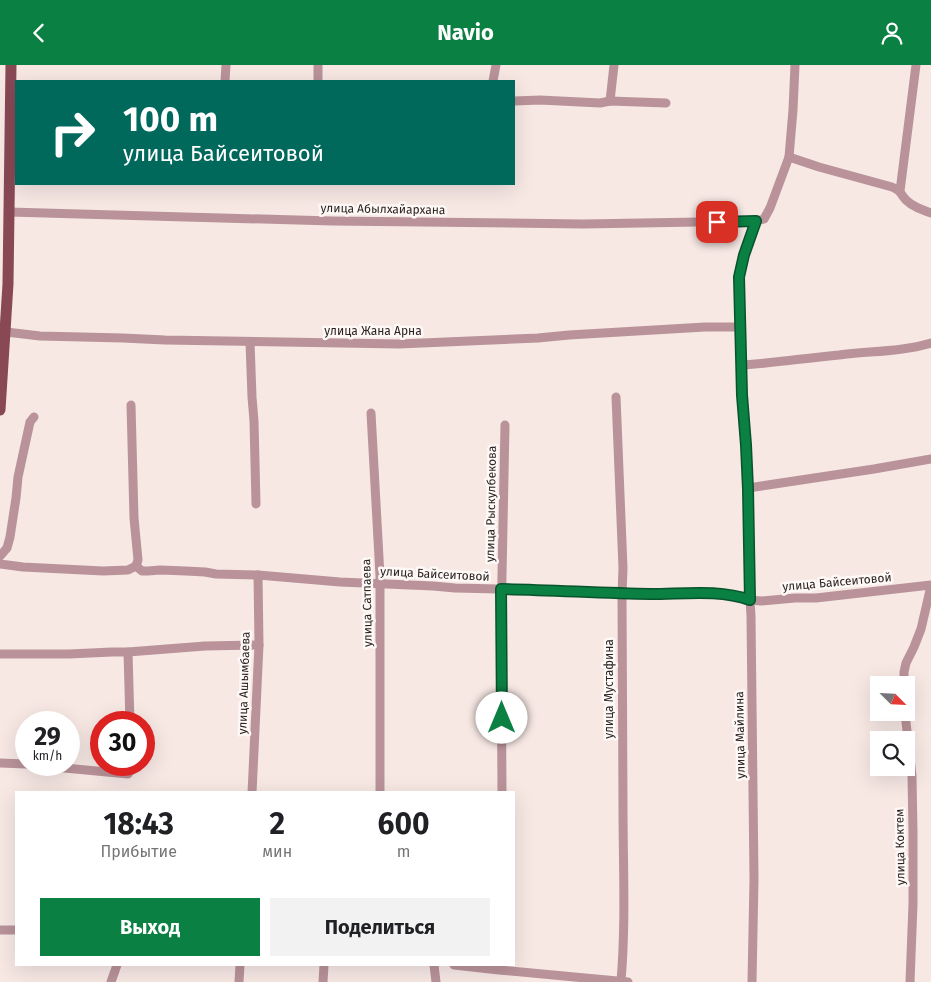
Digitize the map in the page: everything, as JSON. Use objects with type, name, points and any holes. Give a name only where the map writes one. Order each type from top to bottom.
[{"type":"main road","points":[[0,403],[6,332],[9,211],[5,120],[14,87],[11,65]]},
{"type":"street","points":[[225,80],[226,65]]},
{"type":"street","points":[[318,65],[318,80]]},
{"type":"street","points":[[494,80],[496,65]]},
{"type":"street","points":[[610,101],[614,65]]},
{"type":"street","name":"улица Майлина","points":[[752,982],[754,879],[751,616],[739,277],[744,255],[756,221],[764,219],[770,208],[789,157],[795,65]]},
{"type":"street","points":[[900,191],[916,65]]},
{"type":"street","points":[[515,101],[666,103]]},
{"type":"street","points":[[789,157],[892,187],[900,191],[913,206],[931,213]]},
{"type":"street","name":"улица Абылхайархана","points":[[9,211],[341,221],[607,224],[756,221]]},
{"type":"street","name":"улица Жана Арна","points":[[6,332],[40,336],[165,341],[399,344],[530,339],[705,327],[741,327]]},
{"type":"street","points":[[250,342],[256,504]]},
{"type":"street","points":[[742,365],[916,347],[931,343],[931,353]]},
{"type":"street","name":"улица Мустафина","points":[[616,397],[623,568],[623,960],[625,982]]},
{"type":"street","points":[[131,405],[134,518],[138,560],[136,566]]},
{"type":"street","name":"улица Сатпаева","points":[[371,413],[380,584],[380,791]]},
{"type":"street","points":[[0,556],[6,548],[10,537],[22,457],[30,422],[34,417]]},
{"type":"street","name":"улица Рыскулбекова","points":[[502,791],[501,589],[505,425]]},
{"type":"street","points":[[748,489],[931,459]]},
{"type":"street","name":"улица Байсеитовой","points":[[0,564],[103,571],[128,570],[136,566],[139,569],[148,571],[205,572],[455,588],[622,593],[714,593],[761,601],[795,597],[816,598],[931,586]]},
{"type":"street","name":"улица Ашымбаева","points":[[252,791],[259,645],[258,575]]},
{"type":"street","points":[[904,676],[906,663],[921,629],[931,586]]},
{"type":"street","points":[[0,654],[69,655],[205,646],[259,645]]},
{"type":"street","points":[[128,652],[130,711]]},
{"type":"street","name":"улица Коктем","points":[[906,721],[912,776],[913,832],[910,982]]},
{"type":"street","points":[[0,763],[15,764]]},
{"type":"street","points":[[0,930],[15,930]]},
{"type":"street","points":[[111,982],[117,966]]},
{"type":"street","points":[[239,982],[240,966]]},
{"type":"street","points":[[323,982],[324,966]]},
{"type":"street","points":[[434,966],[436,982]]},
{"type":"street","points":[[469,966],[625,982]]},
{"type":"route","points":[[502,718],[501,589],[673,594],[714,593],[739,596],[750,600],[748,489],[742,395],[739,277],[744,255],[756,221],[717,222]]}]
